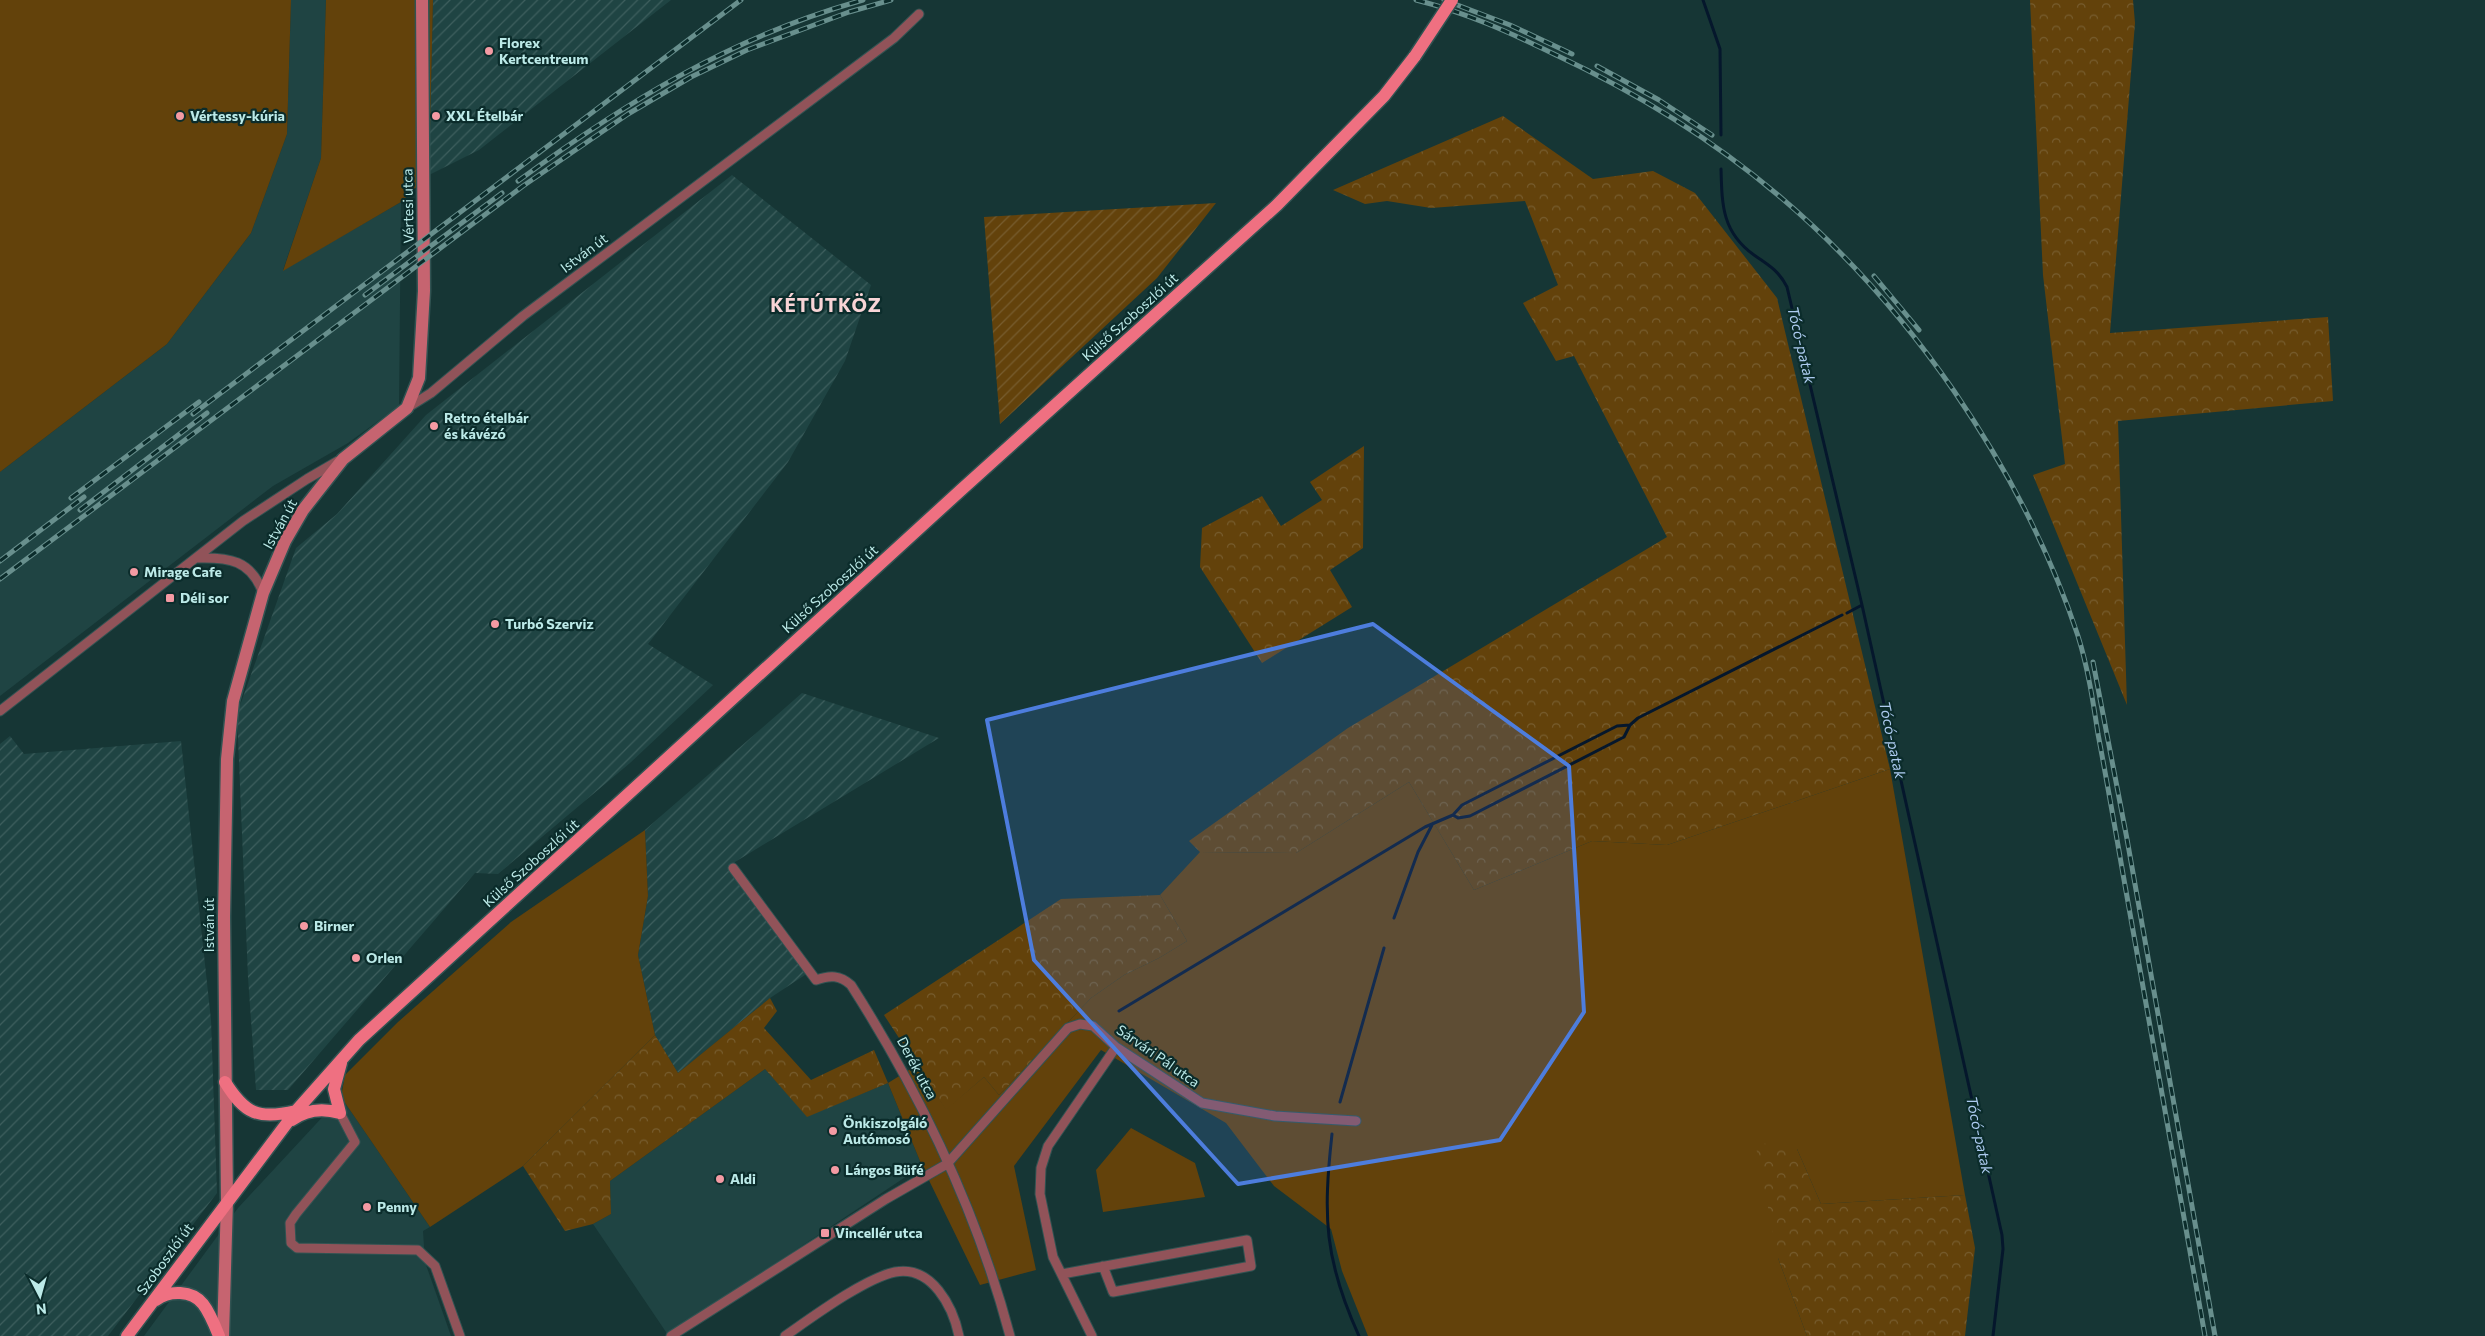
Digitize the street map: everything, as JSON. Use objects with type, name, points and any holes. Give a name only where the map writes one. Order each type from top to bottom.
[{"type":"main road","name":"Külső Szoboszlói út","points":[[227,1200],[296,1111],[344,1056],[402,999],[1277,205],[1384,96],[1415,56],[1452,0]]},
{"type":"main road","points":[[283,1128],[298,1115],[309,1112],[322,1109],[340,1113],[334,1088],[344,1056]]},
{"type":"main road","points":[[225,1082],[237,1102],[252,1112],[275,1116],[296,1111]]},
{"type":"main road","name":"Szoboszlói út","points":[[127,1336],[227,1200]]},
{"type":"main road","points":[[150,1305],[169,1293],[190,1296],[202,1303],[219,1336]]},
{"type":"street","name":"Vértesi utca","points":[[408,408],[419,378],[423,317],[422,0]]},
{"type":"street","name":"István út","points":[[224,1336],[227,1200],[224,917],[227,759],[233,701],[263,593],[285,541],[303,510],[343,459],[408,408],[431,393],[523,316],[894,38],[919,14]]},
{"type":"street","points":[[0,711],[243,521],[307,479],[343,459]]},
{"type":"street","points":[[197,558],[223,557],[244,566],[258,578],[263,593]]},
{"type":"street","name":"Derék utca","points":[[733,868],[816,980],[834,976],[844,979],[851,984],[883,1034],[912,1087],[968,1207],[1010,1336]]},
{"type":"street","name":"Sárvári Pál utca","points":[[947,1164],[1068,1028],[1080,1024],[1093,1026],[1116,1047],[1202,1103],[1275,1116],[1356,1121]]},
{"type":"street","points":[[1092,1336],[1053,1257],[1040,1194],[1041,1168],[1048,1146],[1116,1047]]},
{"type":"street","points":[[340,1113],[355,1142],[293,1218],[290,1223],[290,1243],[297,1248],[418,1250],[435,1266],[460,1336]]},
{"type":"street","points":[[670,1336],[886,1199],[947,1164]]},
{"type":"street","points":[[1062,1274],[1103,1266],[1247,1240],[1251,1266],[1113,1292],[1103,1266]]},
{"type":"street","points":[[785,1336],[884,1275],[897,1271],[922,1277],[941,1293],[950,1304],[955,1316],[959,1336]]},
{"type":"highlighted area","points":[[1373,624],[1569,766],[1584,1012],[1500,1140],[1238,1184],[1034,960],[987,720]]},
{"type":"shaded area","points":[[291,0],[326,0],[321,158],[283,270],[401,202],[399,406],[348,443],[273,486],[0,696],[0,472],[167,344],[251,233],[287,134]]},
{"type":"shaded area","points":[[433,0],[671,0],[479,150],[429,175]]},
{"type":"shaded area","points":[[732,175],[871,285],[845,361],[788,462],[648,644],[713,685],[630,763],[498,874],[475,873],[288,1090],[256,1090],[248,977],[237,714],[296,548],[337,514],[426,415]]},
{"type":"shaded area","points":[[802,693],[939,738],[735,862],[732,874],[808,973],[770,998],[678,1073],[655,1035],[638,955],[648,896],[645,830]]},
{"type":"shaded area","points":[[10,736],[24,754],[181,741],[211,1020],[217,1193],[108,1336],[0,1336],[0,744]]},
{"type":"shaded area","points":[[765,1069],[807,1116],[888,1083],[922,1166],[668,1335],[593,1224],[611,1214],[610,1181]]},
{"type":"shaded area","points":[[341,1097],[430,1227],[423,1231],[425,1262],[451,1336],[144,1336],[238,1208]]},
{"type":"green space","points":[[0,0],[291,0],[287,134],[251,233],[167,344],[0,472]]},
{"type":"green space","points":[[326,0],[433,0],[429,175],[401,202],[283,271],[321,158]]},
{"type":"green space","points":[[2030,0],[2133,0],[2135,23],[2110,333],[2328,317],[2333,401],[2118,421],[2127,705],[2033,475],[2065,464],[2043,275]]},
{"type":"green space","points":[[1503,116],[1593,179],[1653,171],[1695,193],[1777,298],[1890,769],[1667,845],[1592,841],[1474,890],[1409,782],[1296,853],[1200,852],[1189,841],[1348,728],[1667,537],[1574,356],[1556,361],[1523,303],[1558,285],[1525,201],[1431,208],[1387,201],[1365,204],[1333,190]]},
{"type":"green space","points":[[1216,203],[1157,278],[1000,424],[984,217]]},
{"type":"green space","points":[[1364,446],[1363,548],[1330,570],[1352,607],[1262,663],[1200,567],[1202,528],[1262,496],[1281,526],[1322,500],[1310,482]]},
{"type":"green space","points":[[1890,769],[1965,1195],[1821,1204],[1797,1149],[1778,1258],[1807,1336],[1368,1336],[1342,1271],[1331,1229],[1274,1186],[1226,1123],[1101,1050],[1014,1166],[1036,1270],[980,1285],[922,1166],[888,1083],[917,1065],[946,1109],[984,1077],[999,1095],[1091,998],[1124,975],[1159,958],[1187,941],[1160,895],[1200,852],[1296,853],[1409,782],[1474,890],[1592,841],[1667,845]]},
{"type":"green space","points":[[645,830],[648,896],[638,955],[655,1035],[523,1166],[430,1227],[341,1097],[345,1075],[398,1022],[511,922]]},
{"type":"green space","points":[[1160,895],[1187,941],[1159,958],[1124,975],[1091,998],[999,1095],[984,1077],[946,1110],[884,1015],[1061,899]]},
{"type":"green space","points":[[770,998],[777,1011],[764,1028],[811,1080],[874,1050],[888,1083],[807,1117],[765,1069],[610,1181],[611,1214],[593,1224],[565,1231],[523,1166],[655,1035],[678,1073]]},
{"type":"green space","points":[[1131,1128],[1195,1163],[1205,1197],[1103,1212],[1096,1170]]},
{"type":"green space","points":[[1755,1142],[1797,1149],[1821,1204],[1965,1195],[1975,1248],[1965,1336],[1807,1336],[1778,1258]]},
{"type":"waterway","name":"Tócó-patak","points":[[1703,0],[1720,49],[1721,135]]},
{"type":"waterway","name":"Tócó-patak","points":[[1721,169],[1723,206],[1735,237],[1743,246],[1773,269],[1787,287],[1862,605],[2002,1235],[2003,1249],[1993,1336]]},
{"type":"waterway","points":[[1847,613],[1862,605]]},
{"type":"waterway","points":[[1119,1011],[1425,827],[1453,815],[1462,805],[1617,726],[1630,725],[1638,718],[1842,615]]},
{"type":"waterway","points":[[1453,815],[1458,818],[1470,816],[1624,737],[1630,725]]},
{"type":"waterway","points":[[1394,918],[1418,852],[1432,825]]},
{"type":"waterway","points":[[1340,1102],[1384,948]]},
{"type":"waterway","points":[[1332,1134],[1327,1214],[1329,1237],[1339,1283],[1347,1309],[1359,1336]]},
{"type":"railway","points":[[193,414],[741,0]]},
{"type":"railway","points":[[518,181],[599,124],[682,74],[769,32],[863,0]]},
{"type":"railway","points":[[0,579],[523,186],[628,114],[691,77],[747,50],[849,12],[891,0]]},
{"type":"railway","points":[[1416,0],[1488,24],[1556,55],[1617,86],[1674,119],[1728,156],[1778,195],[1826,238],[1871,285],[1914,336],[1954,391],[1991,449],[2025,509],[2054,571],[2085,660],[2205,1336]]},
{"type":"railway","points":[[1444,0],[1510,25],[1572,54]]},
{"type":"railway","points":[[1597,66],[1659,100],[1712,135]]},
{"type":"railway","points":[[365,295],[502,193]]},
{"type":"railway","points":[[1874,276],[1919,330]]},
{"type":"railway","points":[[71,498],[199,402]]},
{"type":"railway","points":[[80,510],[207,413]]},
{"type":"railway","points":[[0,561],[84,497]]},
{"type":"railway","points":[[2093,662],[2127,839],[2215,1336]]},
{"type":"place","name":"Florex Kertcentreum","points":[[489,51]]},
{"type":"place","name":"Vértessy-kúria","points":[[180,116]]},
{"type":"place","name":"XXL Ételbár","points":[[436,116]]},
{"type":"place","name":"Retro ételbár és kávézó","points":[[434,426]]},
{"type":"place","name":"Mirage Cafe","points":[[134,572]]},
{"type":"place","name":"Déli sor","points":[[170,598]]},
{"type":"place","name":"Turbó Szerviz","points":[[495,624]]},
{"type":"place","name":"Birner","points":[[304,926]]},
{"type":"place","name":"Orlen","points":[[356,958]]},
{"type":"place","name":"Önkiszolgáló Autómosó","points":[[833,1131]]},
{"type":"place","name":"Lángos Büfé","points":[[835,1170]]},
{"type":"place","name":"Aldi","points":[[720,1179]]},
{"type":"place","name":"Penny","points":[[367,1207]]},
{"type":"place","name":"Vincellér utca","points":[[825,1233]]},
{"type":"district","name":"KÉTÚTKÖZ","points":[[826,305]]}]
